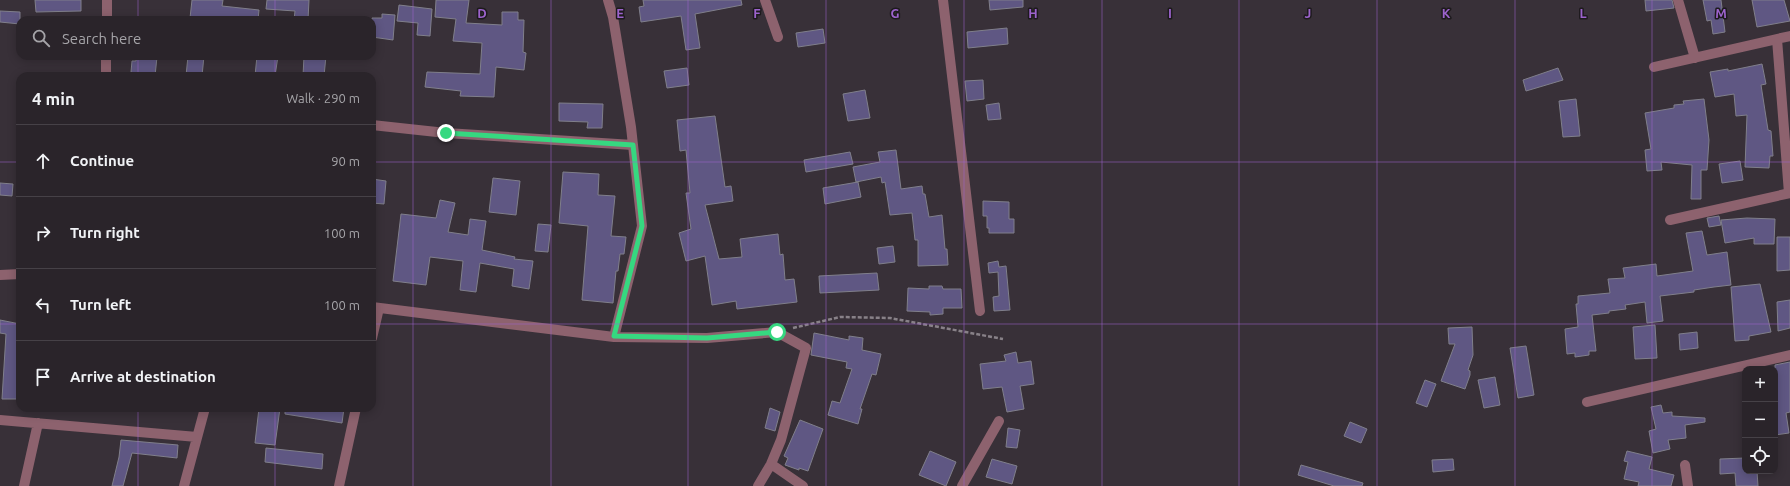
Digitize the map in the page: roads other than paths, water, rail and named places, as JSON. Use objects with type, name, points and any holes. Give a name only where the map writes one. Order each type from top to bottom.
[{"type":"street","points":[[107,0],[107,16]]},
{"type":"street","points":[[608,0],[613,17],[632,127],[642,226],[614,336]]},
{"type":"street","points":[[764,0],[778,37]]},
{"type":"street","points":[[943,0],[980,311]]},
{"type":"street","points":[[1678,0],[1695,58]]},
{"type":"street","points":[[1654,67],[1790,36]]},
{"type":"street","points":[[1670,220],[1789,193],[1777,39]]},
{"type":"street","points":[[106,60],[106,72]]},
{"type":"street","points":[[376,125],[446,133],[633,145]]},
{"type":"street","points":[[0,275],[16,274]]},
{"type":"street","points":[[376,307],[614,336],[707,338],[777,332],[806,348],[781,440],[772,464],[758,486]]},
{"type":"street","points":[[1587,402],[1790,355]]},
{"type":"street","points":[[184,486],[204,412]]},
{"type":"street","points":[[339,486],[355,412]]},
{"type":"street","points":[[0,420],[197,437]]},
{"type":"street","points":[[962,486],[999,421]]},
{"type":"street","points":[[24,486],[38,423]]},
{"type":"street","points":[[772,464],[803,486]]},
{"type":"street","points":[[1685,465],[1688,486]]}]
